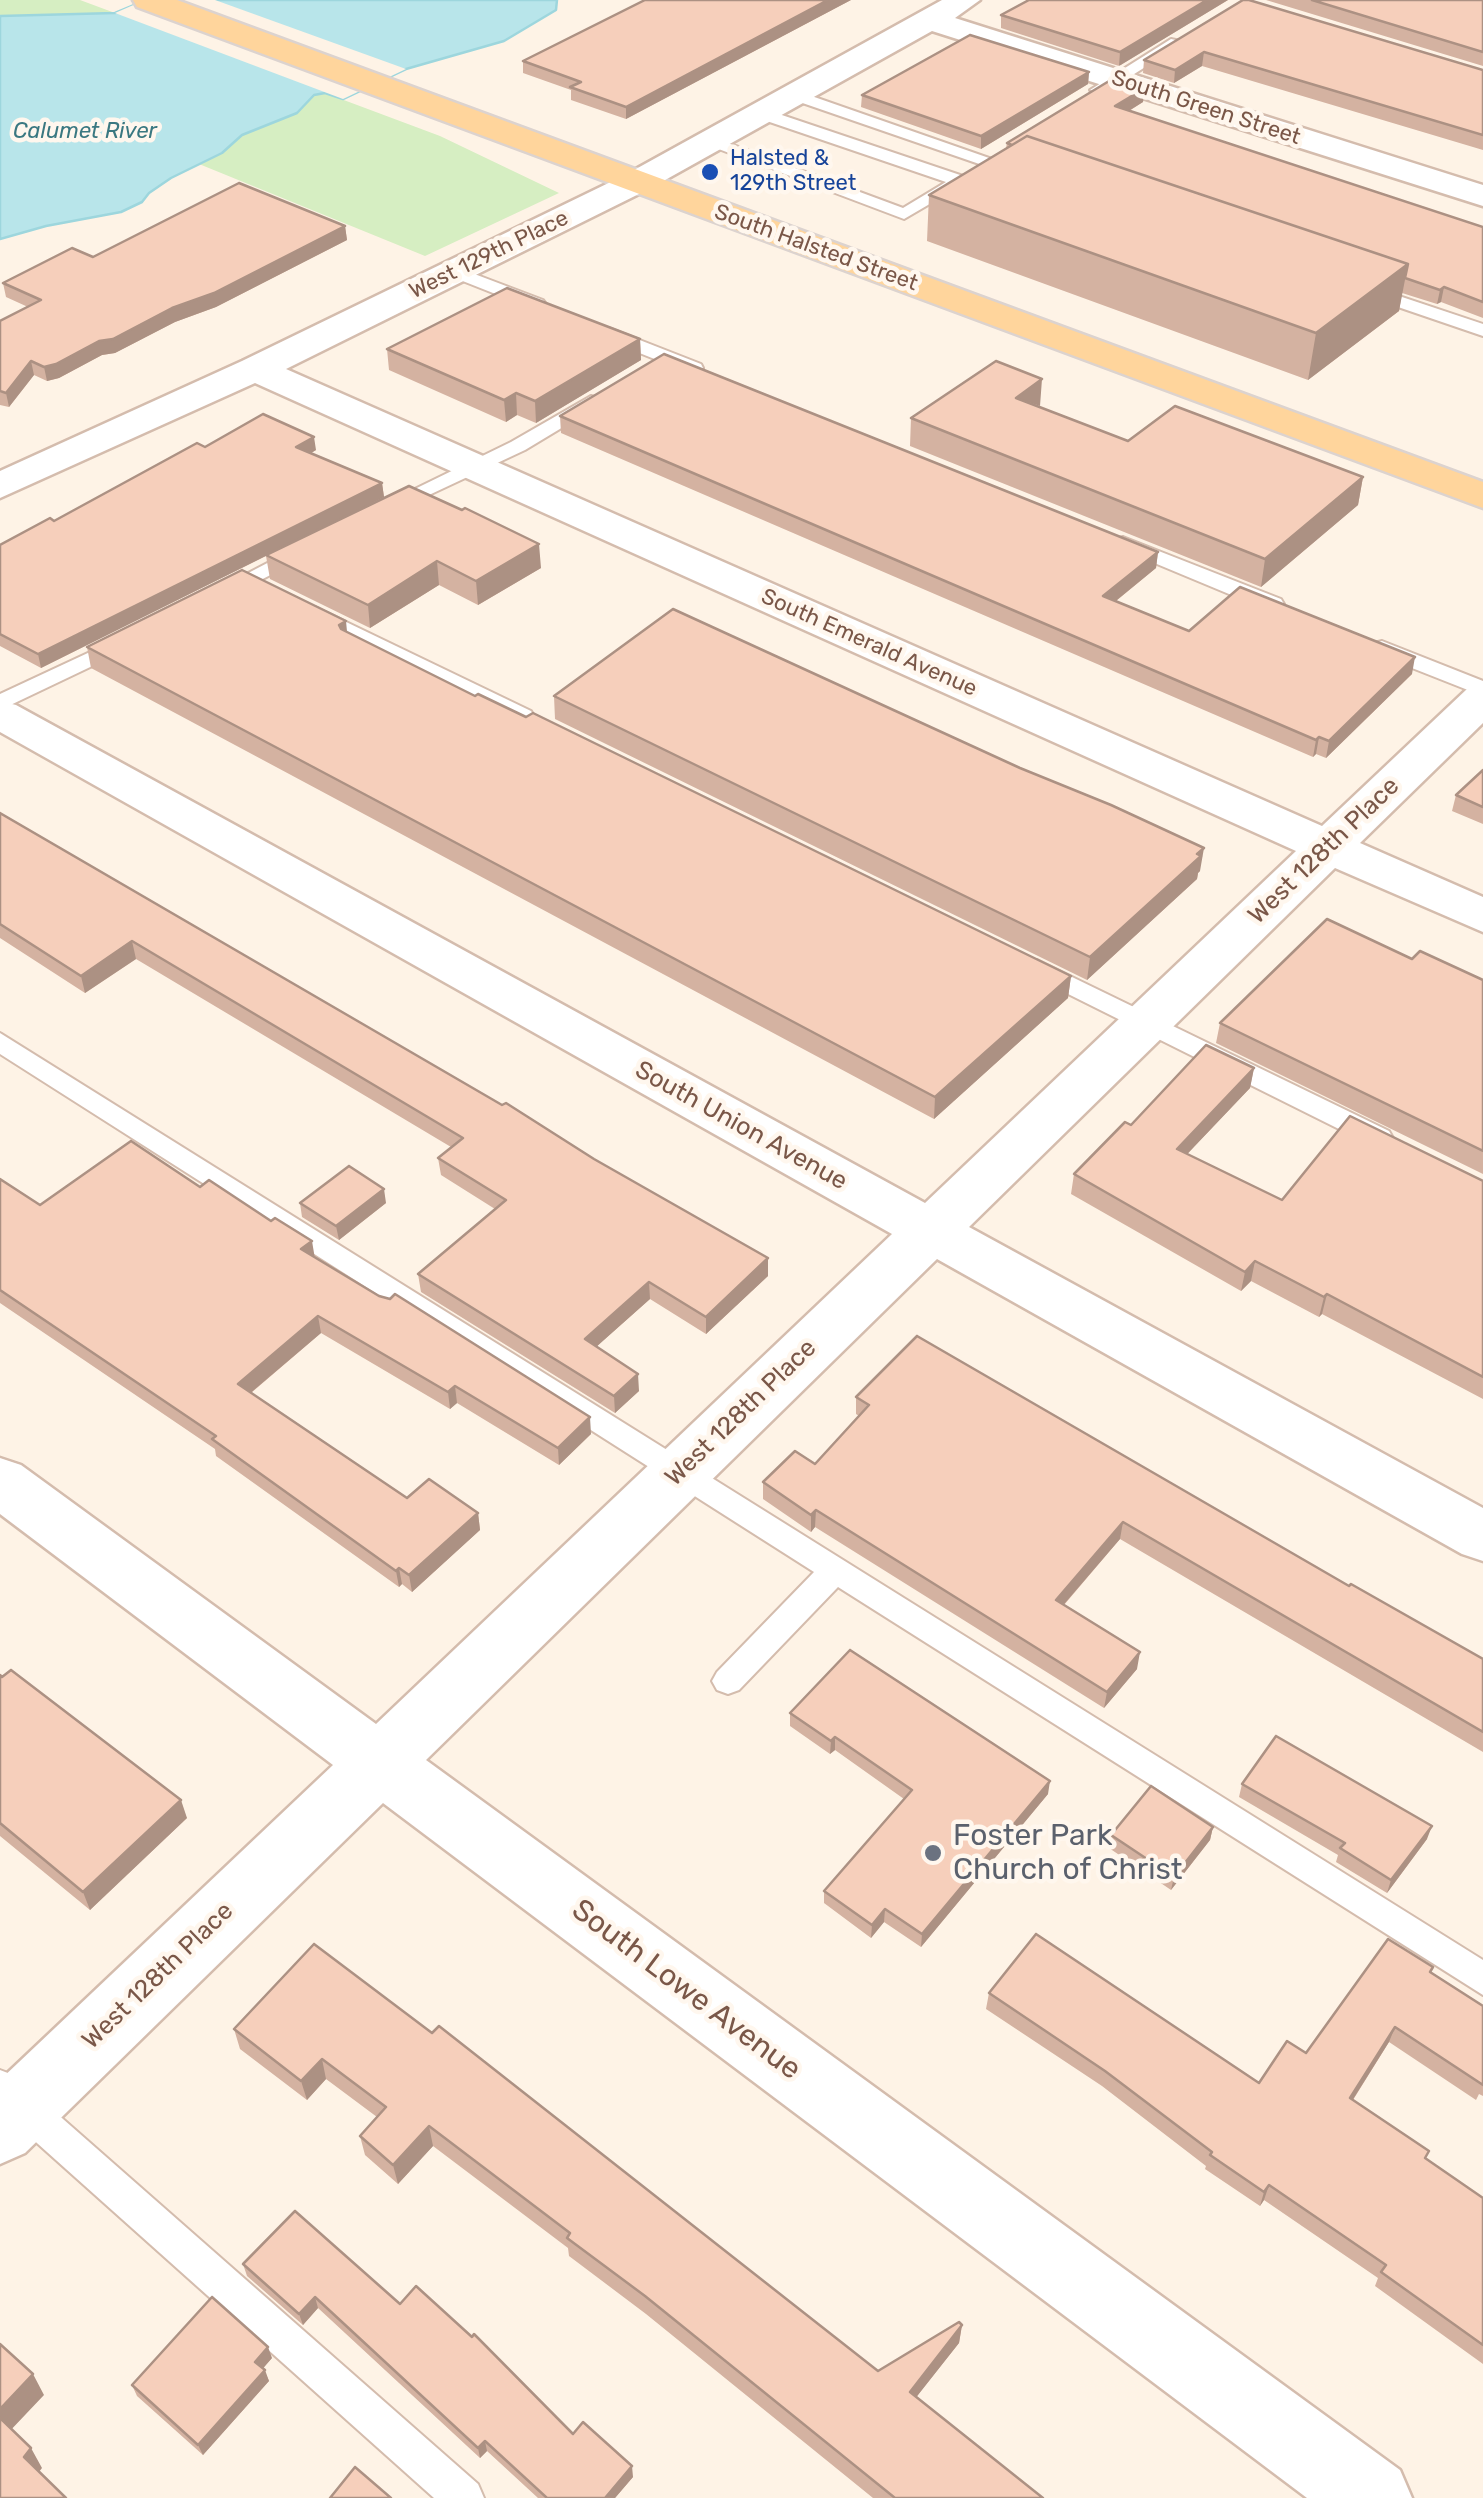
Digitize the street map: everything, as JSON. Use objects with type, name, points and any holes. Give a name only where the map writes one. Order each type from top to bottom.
[{"type":"main road","name":"South Halsted Street","points":[[148,0],[1483,496]]},
{"type":"street","name":"West 129th Place","points":[[0,486],[255,369],[637,182],[965,0]]},
{"type":"street","name":"South Green Street","points":[[929,20],[1483,196]]},
{"type":"street","name":"South Emerald Avenue","points":[[255,369],[1483,916]]},
{"type":"street","name":"West 128th Place","points":[[8,2108],[379,1763],[1483,698]]},
{"type":"street","name":"South Union Avenue","points":[[0,714],[1483,1537]]},
{"type":"street","name":"South Lowe Avenue","points":[[0,1482],[1372,2498]]},
{"type":"lane","points":[[1078,102],[1191,34]]},
{"type":"lane","points":[[794,94],[992,155],[1040,178]]},
{"type":"lane","points":[[708,142],[904,214],[960,182],[761,113]]},
{"type":"lane","points":[[456,272],[560,314]]},
{"type":"lane","points":[[1354,286],[1483,330]]},
{"type":"lane","points":[[595,328],[657,362],[720,379]]},
{"type":"lane","points":[[375,513],[518,446],[616,386]]},
{"type":"lane","points":[[1108,536],[1292,612]]},
{"type":"lane","points":[[194,606],[310,546]]},
{"type":"lane","points":[[246,580],[546,727]]},
{"type":"lane","points":[[0,703],[142,632]]},
{"type":"lane","points":[[1366,642],[1483,689]]},
{"type":"lane","points":[[1023,961],[1396,1146]]},
{"type":"lane","points":[[0,1042],[1483,1980]]},
{"type":"lane","points":[[728,1682],[836,1569]]},
{"type":"lane","points":[[8,2108],[464,2498]]},
{"type":"green space","points":[[0,0],[80,0],[115,13],[0,16]]},
{"type":"green space","points":[[325,93],[440,136],[559,193],[425,256],[199,164],[222,153],[242,135],[297,113],[314,95]]},
{"type":"water","name":"Calumet River","points":[[146,0],[557,0],[556,10],[504,41],[406,69],[343,99],[325,93],[314,95],[297,113],[242,135],[222,153],[171,178],[142,202],[121,212],[0,239],[0,16],[115,13]]},
{"type":"pier","points":[[145,0],[215,0],[406,69],[343,99],[115,13]]},
{"type":"building","points":[[645,0],[828,0],[626,107],[570,87],[581,82],[523,61]]},
{"type":"building","points":[[1029,0],[1207,0],[1120,52],[1001,15]]},
{"type":"building","points":[[1243,0],[1483,70],[1483,135],[1204,52],[1175,70],[1144,60]]},
{"type":"building","points":[[1312,0],[1483,0],[1483,52]]},
{"type":"building","points":[[970,35],[1089,72],[981,136],[862,95]]},
{"type":"building","points":[[1114,78],[1145,88],[1115,106],[1483,227],[1483,302],[1405,278],[1408,264],[1027,136],[1012,145],[1007,143]]},
{"type":"building","points":[[1027,136],[1408,264],[1316,333],[929,195]]},
{"type":"building","points":[[239,183],[345,226],[214,293],[172,308],[56,364],[44,367],[31,361],[6,393],[0,391],[0,321],[41,300],[3,283],[72,248],[93,257]]},
{"type":"building","points":[[507,288],[640,339],[535,401],[516,393],[504,400],[387,349]]},
{"type":"building","points":[[664,354],[1158,552],[1103,596],[1189,631],[1240,587],[1415,657],[1329,741],[1319,737],[1316,740],[560,416]]},
{"type":"building","points":[[996,361],[1042,379],[1016,398],[1128,441],[1175,406],[1363,477],[1265,559],[911,418]]},
{"type":"building","points":[[263,414],[314,437],[296,447],[382,483],[38,654],[0,634],[0,545],[50,518],[54,521],[197,443],[205,447]]},
{"type":"building","points":[[409,486],[539,544],[476,581],[437,561],[368,605],[266,555]]},
{"type":"building","points":[[242,570],[346,621],[339,625],[341,629],[475,696],[526,717],[533,713],[1071,976],[935,1097],[87,647]]},
{"type":"building","points":[[673,609],[1204,848],[1197,854],[1201,856],[1090,957],[554,696]]},
{"type":"building","points":[[1483,770],[1483,807],[1456,795]]},
{"type":"building","points":[[0,813],[768,1258],[706,1317],[649,1282],[585,1339],[638,1374],[614,1396],[418,1274],[506,1200],[438,1158],[463,1138],[132,941],[81,976],[0,924]]},
{"type":"building","points":[[1327,919],[1412,959],[1420,951],[1483,980],[1483,1151],[1220,1023]]},
{"type":"building","points":[[1206,1045],[1254,1068],[1177,1149],[1282,1200],[1350,1116],[1483,1181],[1483,1377],[1327,1294],[1324,1297],[1255,1261],[1245,1272],[1074,1174],[1125,1122],[1131,1125]]},
{"type":"building","points":[[131,1141],[200,1187],[209,1180],[271,1221],[275,1218],[312,1241],[301,1249],[379,1296],[390,1299],[395,1294],[590,1417],[558,1448],[455,1386],[448,1392],[318,1316],[238,1384],[407,1498],[429,1479],[478,1513],[409,1575],[399,1568],[396,1571],[212,1439],[216,1436],[0,1290],[0,1179],[40,1205]]},
{"type":"building","points":[[349,1166],[384,1189],[336,1226],[300,1203]]},
{"type":"building","points":[[917,1336],[1349,1586],[1483,1659],[1483,1732],[1123,1522],[1056,1600],[1140,1652],[1107,1692],[816,1510],[811,1515],[763,1482],[795,1451],[815,1464],[869,1405],[856,1397]]},
{"type":"building","name":"Foster Park Church of Christ","points":[[850,1650],[1050,1781],[922,1934],[885,1909],[872,1925],[824,1891],[912,1790],[835,1737],[831,1741],[790,1713]]},
{"type":"building","points":[[11,1670],[181,1800],[83,1892],[0,1823],[0,1675]]},
{"type":"building","points":[[1276,1736],[1432,1826],[1391,1880],[1340,1848],[1345,1843],[1242,1784]]},
{"type":"building","points":[[1151,1786],[1213,1827],[1174,1877],[1111,1835]]},
{"type":"building","points":[[1036,1934],[1259,2083],[1287,2041],[1306,2053],[1388,1939],[1433,1967],[1430,1972],[1483,2006],[1483,2085],[1395,2027],[1350,2098],[1429,2151],[1425,2158],[1483,2198],[1483,2345],[1381,2272],[1386,2265],[1269,2185],[1264,2192],[1210,2155],[1212,2152],[1105,2071],[989,1993]]},
{"type":"building","points":[[314,1944],[432,2033],[439,2026],[878,2371],[959,2322],[962,2325],[910,2392],[1043,2498],[895,2498],[645,2296],[567,2238],[570,2233],[429,2126],[393,2165],[360,2136],[386,2107],[322,2059],[301,2081],[234,2029]]},
{"type":"building","points":[[295,2211],[400,2304],[416,2286],[472,2337],[474,2334],[573,2434],[583,2422],[632,2466],[605,2498],[547,2498],[485,2441],[478,2448],[315,2297],[299,2314],[243,2264]]},
{"type":"building","points":[[212,2297],[268,2347],[255,2362],[265,2370],[198,2445],[132,2385]]},
{"type":"building","points":[[0,2344],[33,2374],[0,2409]]},
{"type":"building","points":[[0,2418],[31,2448],[24,2457],[66,2498],[0,2498]]},
{"type":"building","points":[[355,2467],[391,2498],[330,2498]]},
{"type":"place","name":"Halsted & 129th Street","points":[[710,172]]},
{"type":"place","name":"Foster Park Church of Christ","points":[[933,1853]]}]
